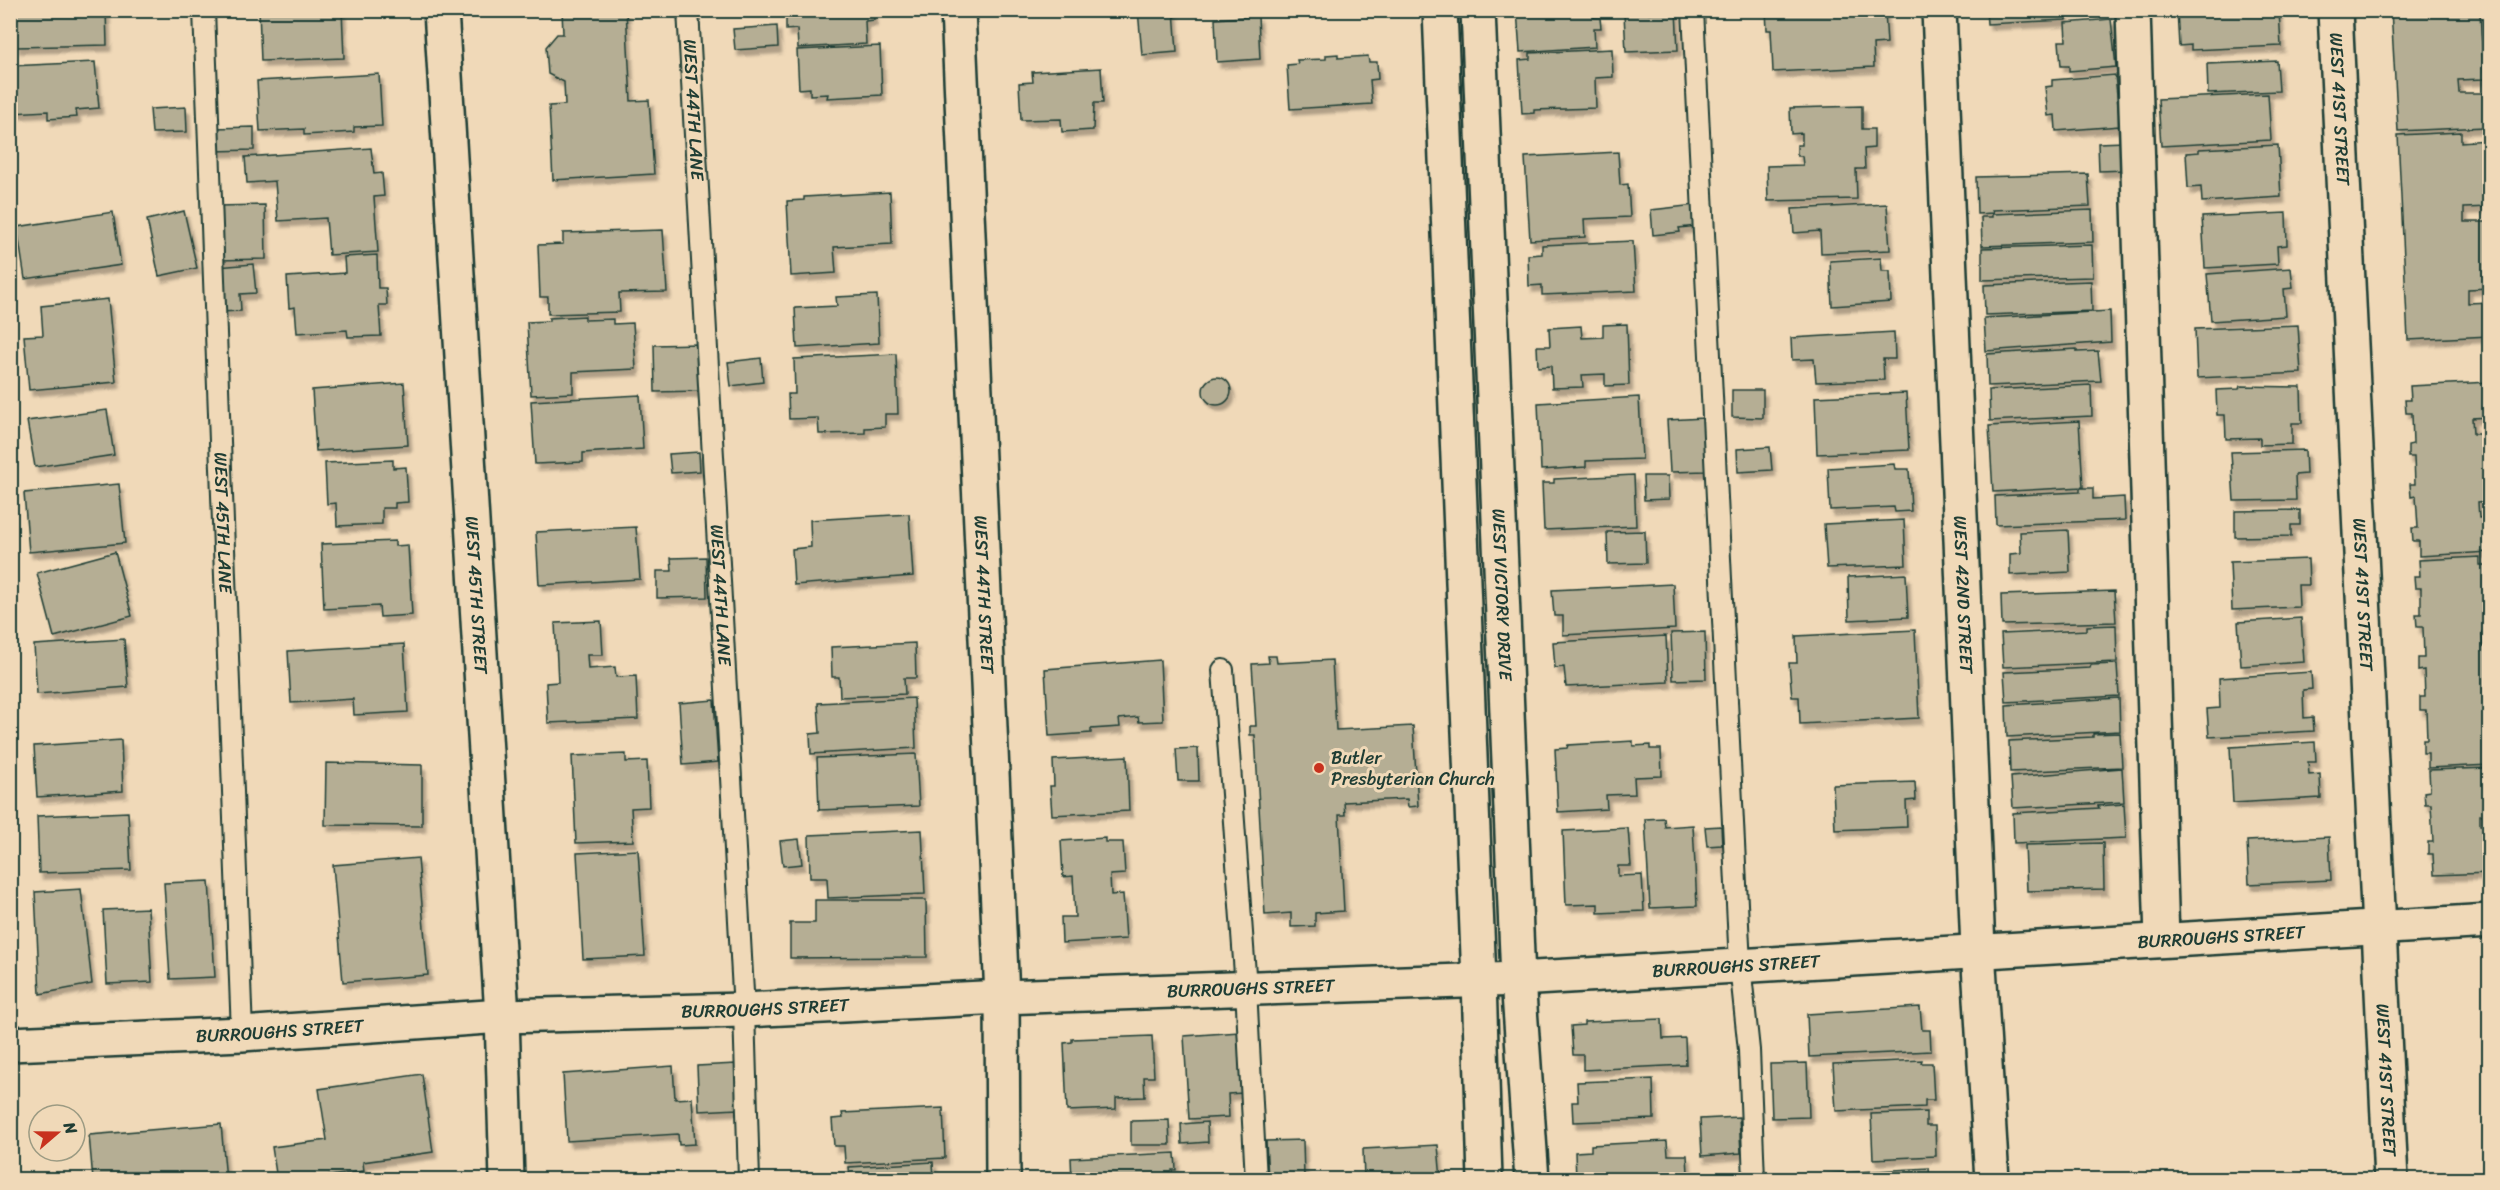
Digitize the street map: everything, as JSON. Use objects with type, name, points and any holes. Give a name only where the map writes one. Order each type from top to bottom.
[{"type":"street","name":"WEST 45TH STREET","points":[[441,10],[502,1016],[507,1179]]},
{"type":"street","name":"WEST 44TH STREET","points":[[958,10],[1002,997],[1003,1179]]},
{"type":"street","points":[[1440,10],[1485,1179]]},
{"type":"street","name":"WEST VICTORY DRIVE","points":[[1478,10],[1518,979],[1532,1179]]},
{"type":"street","name":"WEST 42ND STREET","points":[[1939,10],[1978,949],[1992,1179]]},
{"type":"street","points":[[2133,10],[2162,940]]},
{"type":"street","name":"WEST 41ST STREET","points":[[2335,10],[2391,1179]]},
{"type":"street","name":"BURROUGHS STREET","points":[[10,1044],[242,1034],[502,1016],[744,1010],[1002,997],[1518,979],[1978,949],[2490,921]]},
{"type":"lane","name":"WEST 45TH LANE","points":[[204,10],[242,1034]]},
{"type":"lane","name":"WEST 44TH LANE","points":[[688,10],[744,1010],[749,1179]]},
{"type":"lane","points":[[1693,10],[1740,964],[1749,1050],[1754,1179]]},
{"type":"lane","points":[[1223,670],[1246,988],[1256,1179]]},
{"type":"building","points":[[15,10],[106,10],[107,45],[16,47]]},
{"type":"building","points":[[259,10],[342,10],[344,58],[261,61]]},
{"type":"building","points":[[562,10],[626,10],[631,101],[649,100],[654,174],[553,180],[549,106],[565,105],[564,82],[548,74],[546,47],[557,34],[563,34]]},
{"type":"building","points":[[786,10],[873,10],[874,20],[865,21],[866,44],[798,48],[797,29],[786,30]]},
{"type":"building","points":[[1138,10],[1174,10],[1177,52],[1142,55]]},
{"type":"building","points":[[1517,10],[1594,10],[1594,18],[1600,18],[1601,28],[1594,28],[1595,47],[1520,52]]},
{"type":"building","points":[[1766,10],[1885,11],[1887,43],[1873,44],[1874,67],[1773,72],[1771,30],[1767,30]]},
{"type":"building","points":[[1986,10],[2066,10],[2066,20],[1987,24]]},
{"type":"building","points":[[2177,10],[2279,10],[2281,46],[2191,50],[2191,45],[2179,46]]},
{"type":"building","points":[[2391,10],[2480,13],[2484,79],[2458,80],[2459,93],[2485,93],[2486,127],[2398,131]]},
{"type":"building","points":[[1676,11],[1678,50],[1626,52],[1624,14]]},
{"type":"building","points":[[1258,16],[1260,59],[1217,62],[1215,19]]},
{"type":"building","points":[[2111,19],[2116,67],[2069,71],[2069,66],[2061,66],[2059,41],[2066,41],[2065,23]]},
{"type":"building","points":[[777,26],[778,47],[735,50],[733,29]]},
{"type":"building","points":[[880,46],[882,95],[827,98],[828,94],[810,95],[810,88],[799,89],[797,50]]},
{"type":"building","points":[[1612,49],[1613,77],[1595,78],[1596,108],[1534,110],[1534,113],[1522,114],[1519,60],[1530,59],[1530,53]]},
{"type":"building","points":[[1338,54],[1338,58],[1368,56],[1369,62],[1377,62],[1378,79],[1370,80],[1372,104],[1290,109],[1287,65],[1298,64],[1297,60],[1326,59],[1326,55]]},
{"type":"building","points":[[2277,61],[2279,91],[2208,94],[2207,64]]},
{"type":"building","points":[[95,62],[99,108],[76,110],[77,117],[48,119],[48,111],[12,113],[10,66]]},
{"type":"building","points":[[1101,68],[1103,103],[1094,103],[1093,130],[1062,132],[1061,119],[1021,120],[1019,83],[1033,82],[1032,72]]},
{"type":"building","points":[[379,74],[382,126],[354,127],[354,132],[304,135],[304,129],[260,131],[257,81]]},
{"type":"building","points":[[2115,75],[2120,126],[2056,131],[2055,115],[2048,116],[2045,87],[2052,86],[2052,80]]},
{"type":"building","points":[[2268,94],[2271,140],[2161,146],[2158,99]]},
{"type":"building","points":[[1862,106],[1862,129],[1874,129],[1874,148],[1864,149],[1865,169],[1856,169],[1857,199],[1768,201],[1767,166],[1803,165],[1802,156],[1797,156],[1797,145],[1802,145],[1802,133],[1791,134],[1790,108]]},
{"type":"building","points":[[186,107],[187,132],[152,133],[150,109]]},
{"type":"building","points":[[254,127],[254,150],[214,151],[214,128]]},
{"type":"building","points":[[2461,132],[2461,142],[2487,140],[2490,207],[2464,208],[2464,222],[2490,222],[2490,288],[2468,289],[2468,303],[2490,302],[2490,336],[2408,340],[2398,135]]},
{"type":"building","points":[[2125,142],[2127,170],[2099,171],[2098,143]]},
{"type":"building","points":[[2278,145],[2281,197],[2202,202],[2201,187],[2188,188],[2186,153],[2199,152],[2199,149]]},
{"type":"building","points":[[371,148],[374,174],[382,173],[384,196],[374,197],[378,252],[329,255],[326,218],[278,221],[275,181],[247,183],[245,157]]},
{"type":"building","points":[[1618,152],[1620,185],[1628,184],[1630,217],[1584,219],[1585,237],[1530,240],[1525,157]]},
{"type":"building","points":[[2088,174],[2090,206],[1992,210],[1993,213],[1977,214],[1976,177]]},
{"type":"building","points":[[890,192],[892,244],[834,247],[836,273],[791,276],[787,201],[804,200],[804,197]]},
{"type":"building","points":[[1887,204],[1890,250],[1821,253],[1820,231],[1794,233],[1792,209]]},
{"type":"building","points":[[265,205],[266,259],[217,260],[216,206]]},
{"type":"building","points":[[1695,205],[1697,226],[1679,228],[1680,232],[1653,235],[1651,210]]},
{"type":"building","points":[[2092,210],[2093,242],[1982,246],[1981,217],[1992,217],[1992,214]]},
{"type":"building","points":[[184,211],[197,268],[159,276],[147,220]]},
{"type":"building","points":[[113,212],[121,265],[25,279],[17,227]]},
{"type":"building","points":[[2286,213],[2287,245],[2277,246],[2278,264],[2205,268],[2202,217]]},
{"type":"building","points":[[663,230],[667,292],[619,293],[620,312],[548,314],[548,297],[540,297],[538,245],[563,244],[563,233]]},
{"type":"building","points":[[1633,241],[1636,291],[1542,295],[1542,285],[1529,286],[1528,255],[1542,254],[1542,245]]},
{"type":"building","points":[[2092,245],[2093,277],[1982,280],[1982,248]]},
{"type":"building","points":[[377,255],[378,288],[386,288],[387,305],[379,305],[381,336],[348,337],[347,330],[297,333],[295,307],[289,308],[287,277],[345,273],[344,257]]},
{"type":"building","points":[[1881,258],[1882,271],[1890,271],[1891,302],[1832,306],[1830,261]]},
{"type":"building","points":[[253,264],[256,293],[240,294],[241,311],[220,312],[217,267]]},
{"type":"building","points":[[2291,268],[2293,288],[2284,289],[2286,316],[2211,321],[2207,274]]},
{"type":"building","points":[[2091,281],[2092,311],[1985,315],[1984,285]]},
{"type":"building","points":[[877,295],[879,343],[797,348],[795,308],[837,306],[836,297]]},
{"type":"building","points":[[108,299],[116,382],[29,390],[24,336],[43,335],[41,306]]},
{"type":"building","points":[[2110,311],[2111,342],[1986,351],[1984,318]]},
{"type":"building","points":[[585,316],[585,320],[613,319],[613,324],[633,323],[636,369],[573,372],[573,393],[531,395],[527,322]]},
{"type":"building","points":[[1627,324],[1629,385],[1605,386],[1605,374],[1582,375],[1583,387],[1552,388],[1551,366],[1538,367],[1537,346],[1550,346],[1549,328],[1581,326],[1582,338],[1603,337],[1603,325]]},
{"type":"building","points":[[2298,325],[2301,373],[2197,378],[2195,329]]},
{"type":"building","points":[[1894,332],[1895,359],[1883,359],[1884,380],[1816,382],[1814,359],[1792,360],[1791,338]]},
{"type":"building","points":[[698,344],[700,391],[655,392],[654,345]]},
{"type":"building","points":[[2077,349],[2077,352],[2098,351],[2101,381],[1988,386],[1987,354]]},
{"type":"building","points":[[896,354],[898,414],[885,414],[885,427],[865,428],[865,433],[819,434],[818,418],[789,419],[788,394],[795,394],[794,359]]},
{"type":"building","points":[[761,358],[763,382],[731,386],[728,362]]},
{"type":"building","points":[[1217,377],[1227,381],[1231,391],[1227,401],[1217,405],[1207,401],[1203,391],[1207,381]]},
{"type":"building","points":[[2490,382],[2490,417],[2472,418],[2473,434],[2490,434],[2490,501],[2478,502],[2479,518],[2490,517],[2490,552],[2419,556],[2419,541],[2413,541],[2412,528],[2418,528],[2416,496],[2411,497],[2410,484],[2415,484],[2414,457],[2408,457],[2408,445],[2413,444],[2412,413],[2406,413],[2405,400],[2411,400],[2410,386]]},
{"type":"building","points":[[404,383],[408,445],[316,451],[312,390]]},
{"type":"building","points":[[2091,385],[2092,416],[1990,421],[1989,390]]},
{"type":"building","points":[[2240,386],[2301,387],[2302,423],[2292,423],[2292,444],[2260,445],[2260,438],[2226,439],[2225,415],[2217,415],[2216,390],[2239,389]]},
{"type":"building","points":[[1732,390],[1763,390],[1763,418],[1732,417]]},
{"type":"building","points":[[1906,393],[1909,450],[1817,454],[1815,397]]},
{"type":"building","points":[[640,395],[643,449],[583,453],[583,462],[535,464],[531,401]]},
{"type":"building","points":[[1639,397],[1642,459],[1586,461],[1586,467],[1541,470],[1538,403]]},
{"type":"building","points":[[107,410],[114,455],[35,467],[27,421]]},
{"type":"building","points":[[1704,418],[1707,471],[1670,472],[1667,420]]},
{"type":"building","points":[[2079,421],[2083,487],[1993,492],[1989,426]]},
{"type":"building","points":[[1770,447],[1772,470],[1738,472],[1737,449]]},
{"type":"building","points":[[2305,450],[2306,474],[2295,475],[2296,500],[2234,501],[2231,452]]},
{"type":"building","points":[[699,452],[700,471],[671,473],[669,454]]},
{"type":"building","points":[[393,460],[393,468],[406,467],[408,502],[395,503],[395,508],[382,508],[382,524],[337,526],[336,503],[327,504],[325,463]]},
{"type":"building","points":[[1894,464],[1895,469],[1909,469],[1911,511],[1895,512],[1894,507],[1830,510],[1828,468]]},
{"type":"building","points":[[1634,475],[1636,526],[1544,530],[1542,483],[1554,483],[1554,479]]},
{"type":"building","points":[[1643,476],[1668,476],[1669,499],[1644,500]]},
{"type":"building","points":[[119,484],[125,543],[29,552],[24,493]]},
{"type":"building","points":[[2080,488],[2093,488],[2093,499],[2124,497],[2125,520],[1996,525],[1995,496],[2080,492]]},
{"type":"building","points":[[2300,510],[2300,525],[2291,525],[2291,536],[2235,537],[2235,511]]},
{"type":"building","points":[[909,514],[913,576],[794,585],[792,549],[811,547],[810,520]]},
{"type":"building","points":[[1904,520],[1906,565],[1827,568],[1824,524]]},
{"type":"building","points":[[636,527],[640,579],[539,585],[536,532]]},
{"type":"building","points":[[2068,530],[2070,572],[2010,575],[2010,554],[2021,553],[2020,532]]},
{"type":"building","points":[[1645,531],[1646,563],[1608,564],[1607,532]]},
{"type":"building","points":[[395,541],[395,546],[408,545],[412,615],[380,617],[379,606],[324,609],[321,544]]},
{"type":"building","points":[[115,552],[132,616],[54,637],[37,573]]},
{"type":"building","points":[[706,557],[707,597],[657,598],[657,571],[672,571],[671,558]]},
{"type":"building","points":[[2480,557],[2480,565],[2490,565],[2490,632],[2482,632],[2483,647],[2490,647],[2490,714],[2486,714],[2487,730],[2490,730],[2490,765],[2428,768],[2428,753],[2423,753],[2423,740],[2427,740],[2426,710],[2420,710],[2420,697],[2425,697],[2424,670],[2418,671],[2418,658],[2424,658],[2423,627],[2417,627],[2416,614],[2421,614],[2421,588],[2415,588],[2414,576],[2420,576],[2419,560]]},
{"type":"building","points":[[2308,559],[2309,585],[2298,585],[2299,607],[2232,610],[2230,562]]},
{"type":"building","points":[[1906,574],[1908,617],[1849,620],[1848,577]]},
{"type":"building","points":[[1673,584],[1675,629],[1563,635],[1563,616],[1554,616],[1552,590]]},
{"type":"building","points":[[2114,591],[2116,622],[2002,625],[2001,595]]},
{"type":"building","points":[[2301,618],[2304,662],[2241,666],[2238,622]]},
{"type":"building","points":[[601,621],[603,655],[587,655],[588,669],[615,667],[616,677],[636,676],[638,719],[548,723],[546,683],[558,682],[555,623]]},
{"type":"building","points":[[2116,625],[2117,662],[2003,667],[2001,634],[2087,630],[2087,626]]},
{"type":"building","points":[[1915,630],[1919,718],[1800,724],[1799,697],[1792,697],[1789,663],[1797,663],[1796,636]]},
{"type":"building","points":[[1705,632],[1706,679],[1673,680],[1671,633]]},
{"type":"building","points":[[1666,636],[1668,682],[1566,687],[1564,667],[1555,668],[1553,642]]},
{"type":"building","points":[[124,639],[128,687],[37,694],[34,645]]},
{"type":"building","points":[[915,643],[916,678],[904,678],[905,694],[840,697],[839,677],[832,677],[831,647]]},
{"type":"building","points":[[404,644],[408,712],[354,715],[353,699],[291,703],[288,651]]},
{"type":"building","points":[[1268,656],[1276,656],[1277,663],[1332,660],[1336,730],[1413,726],[1418,806],[1408,807],[1407,799],[1344,802],[1345,815],[1339,815],[1344,911],[1315,913],[1315,926],[1291,927],[1291,913],[1265,915],[1255,735],[1250,735],[1250,726],[1256,726],[1252,664],[1269,663]]},
{"type":"building","points":[[1160,660],[1163,721],[1139,722],[1138,717],[1119,719],[1120,727],[1091,729],[1091,733],[1049,736],[1045,669]]},
{"type":"building","points":[[2117,664],[2119,696],[2006,702],[2004,672],[2090,668],[2091,665]]},
{"type":"building","points":[[2311,672],[2312,689],[2303,690],[2304,718],[2313,717],[2314,731],[2209,737],[2207,709],[2220,708],[2219,678]]},
{"type":"building","points":[[914,698],[916,748],[811,754],[810,734],[820,733],[818,703]]},
{"type":"building","points":[[2119,698],[2120,731],[2007,737],[2006,705]]},
{"type":"building","points":[[714,700],[718,762],[683,765],[679,703]]},
{"type":"building","points":[[2120,733],[2122,767],[2010,772],[2009,741],[2093,737],[2093,734]]},
{"type":"building","points":[[121,740],[123,791],[37,797],[34,746]]},
{"type":"building","points":[[1633,741],[1633,746],[1650,745],[1650,749],[1661,749],[1662,776],[1634,777],[1635,794],[1606,795],[1607,809],[1558,812],[1555,749],[1567,748],[1568,745]]},
{"type":"building","points":[[2315,742],[2316,762],[2308,762],[2309,775],[2320,774],[2321,798],[2233,803],[2230,747]]},
{"type":"building","points":[[1198,748],[1199,781],[1178,781],[1176,749]]},
{"type":"building","points":[[626,754],[626,762],[647,761],[649,807],[631,808],[633,841],[576,843],[572,756]]},
{"type":"building","points":[[916,754],[919,806],[819,810],[817,758]]},
{"type":"building","points":[[1127,756],[1129,811],[1052,815],[1050,786],[1054,786],[1053,760]]},
{"type":"building","points":[[326,763],[422,765],[422,826],[325,825]]},
{"type":"building","points":[[2122,768],[2124,802],[2013,808],[2011,777]]},
{"type":"building","points":[[2490,768],[2490,814],[2480,815],[2480,825],[2490,825],[2490,873],[2434,875],[2433,854],[2428,854],[2428,842],[2433,842],[2431,804],[2425,804],[2424,792],[2430,791],[2429,770]]},
{"type":"building","points":[[1915,782],[1916,800],[1906,801],[1907,827],[1835,830],[1833,785]]},
{"type":"building","points":[[2124,804],[2126,838],[2014,843],[2013,813],[2099,808],[2098,806]]},
{"type":"building","points":[[128,812],[131,870],[39,873],[37,816]]},
{"type":"building","points":[[1664,818],[1665,827],[1693,825],[1697,906],[1650,908],[1645,819]]},
{"type":"building","points":[[1721,826],[1722,845],[1707,846],[1705,827]]},
{"type":"building","points":[[1628,828],[1631,866],[1618,866],[1618,876],[1642,875],[1644,911],[1598,913],[1598,904],[1566,905],[1563,831]]},
{"type":"building","points":[[922,830],[925,894],[828,898],[827,878],[810,878],[809,835]]},
{"type":"building","points":[[2329,837],[2331,880],[2249,884],[2247,841]]},
{"type":"building","points":[[1105,838],[1105,842],[1123,842],[1125,874],[1110,875],[1111,895],[1123,894],[1126,939],[1062,943],[1061,917],[1075,917],[1073,876],[1063,877],[1061,841]]},
{"type":"building","points":[[799,839],[802,864],[783,866],[780,841]]},
{"type":"building","points":[[2103,843],[2104,889],[2027,891],[2025,845]]},
{"type":"building","points":[[638,850],[645,956],[583,959],[577,853]]},
{"type":"building","points":[[418,858],[428,975],[343,982],[333,865]]},
{"type":"building","points":[[209,881],[215,977],[170,979],[164,883]]},
{"type":"building","points":[[81,889],[92,984],[40,994],[35,892]]},
{"type":"building","points":[[815,900],[926,900],[927,957],[790,958],[790,923],[815,923]]},
{"type":"building","points":[[148,908],[152,982],[107,984],[103,910]]},
{"type":"building","points":[[1920,1007],[1922,1030],[1930,1030],[1931,1051],[1809,1057],[1807,1014]]},
{"type":"building","points":[[1662,1019],[1663,1039],[1685,1038],[1686,1065],[1583,1070],[1583,1055],[1573,1055],[1571,1026],[1584,1025],[1584,1022]]},
{"type":"building","points":[[1239,1032],[1243,1093],[1228,1094],[1229,1117],[1189,1119],[1184,1036]]},
{"type":"building","points":[[1152,1036],[1154,1077],[1144,1077],[1145,1097],[1116,1098],[1116,1109],[1067,1111],[1064,1043],[1072,1042],[1072,1039]]},
{"type":"building","points":[[1922,1060],[1921,1063],[1932,1063],[1934,1100],[1925,1100],[1925,1107],[1836,1111],[1833,1064]]},
{"type":"building","points":[[1807,1063],[1809,1117],[1772,1118],[1770,1064]]},
{"type":"building","points":[[736,1064],[738,1109],[699,1111],[697,1066]]},
{"type":"building","points":[[673,1066],[675,1099],[692,1098],[695,1144],[679,1145],[678,1134],[567,1141],[563,1074]]},
{"type":"building","points":[[422,1074],[433,1152],[363,1162],[364,1171],[324,1177],[324,1180],[277,1180],[272,1147],[327,1140],[319,1089]]},
{"type":"building","points":[[1653,1079],[1654,1119],[1573,1122],[1572,1102],[1578,1102],[1577,1082]]},
{"type":"building","points":[[943,1108],[945,1158],[845,1163],[844,1146],[834,1146],[832,1119],[843,1118],[842,1113]]},
{"type":"building","points":[[1926,1112],[1926,1126],[1935,1126],[1936,1156],[1873,1159],[1871,1114]]},
{"type":"building","points":[[1739,1117],[1741,1153],[1702,1156],[1700,1119]]},
{"type":"building","points":[[1169,1120],[1170,1145],[1131,1145],[1131,1121]]},
{"type":"building","points":[[1207,1122],[1208,1142],[1182,1144],[1181,1124]]},
{"type":"building","points":[[221,1124],[226,1180],[93,1180],[89,1135]]},
{"type":"building","points":[[1303,1140],[1304,1177],[1268,1179],[1266,1141]]},
{"type":"building","points":[[1667,1141],[1668,1155],[1687,1155],[1688,1173],[1699,1172],[1699,1180],[1576,1180],[1575,1152],[1591,1151],[1591,1145]]},
{"type":"building","points":[[1438,1145],[1441,1180],[1364,1180],[1363,1149]]},
{"type":"building","points":[[1175,1153],[1176,1170],[1172,1170],[1173,1180],[1072,1180],[1071,1158]]},
{"type":"building","points":[[933,1162],[934,1180],[850,1180],[849,1167]]},
{"type":"building","points":[[1929,1168],[1930,1180],[1824,1180],[1823,1174]]},
{"type":"place","name":"Butler Presbyterian Church","points":[[1319,768]]}]
